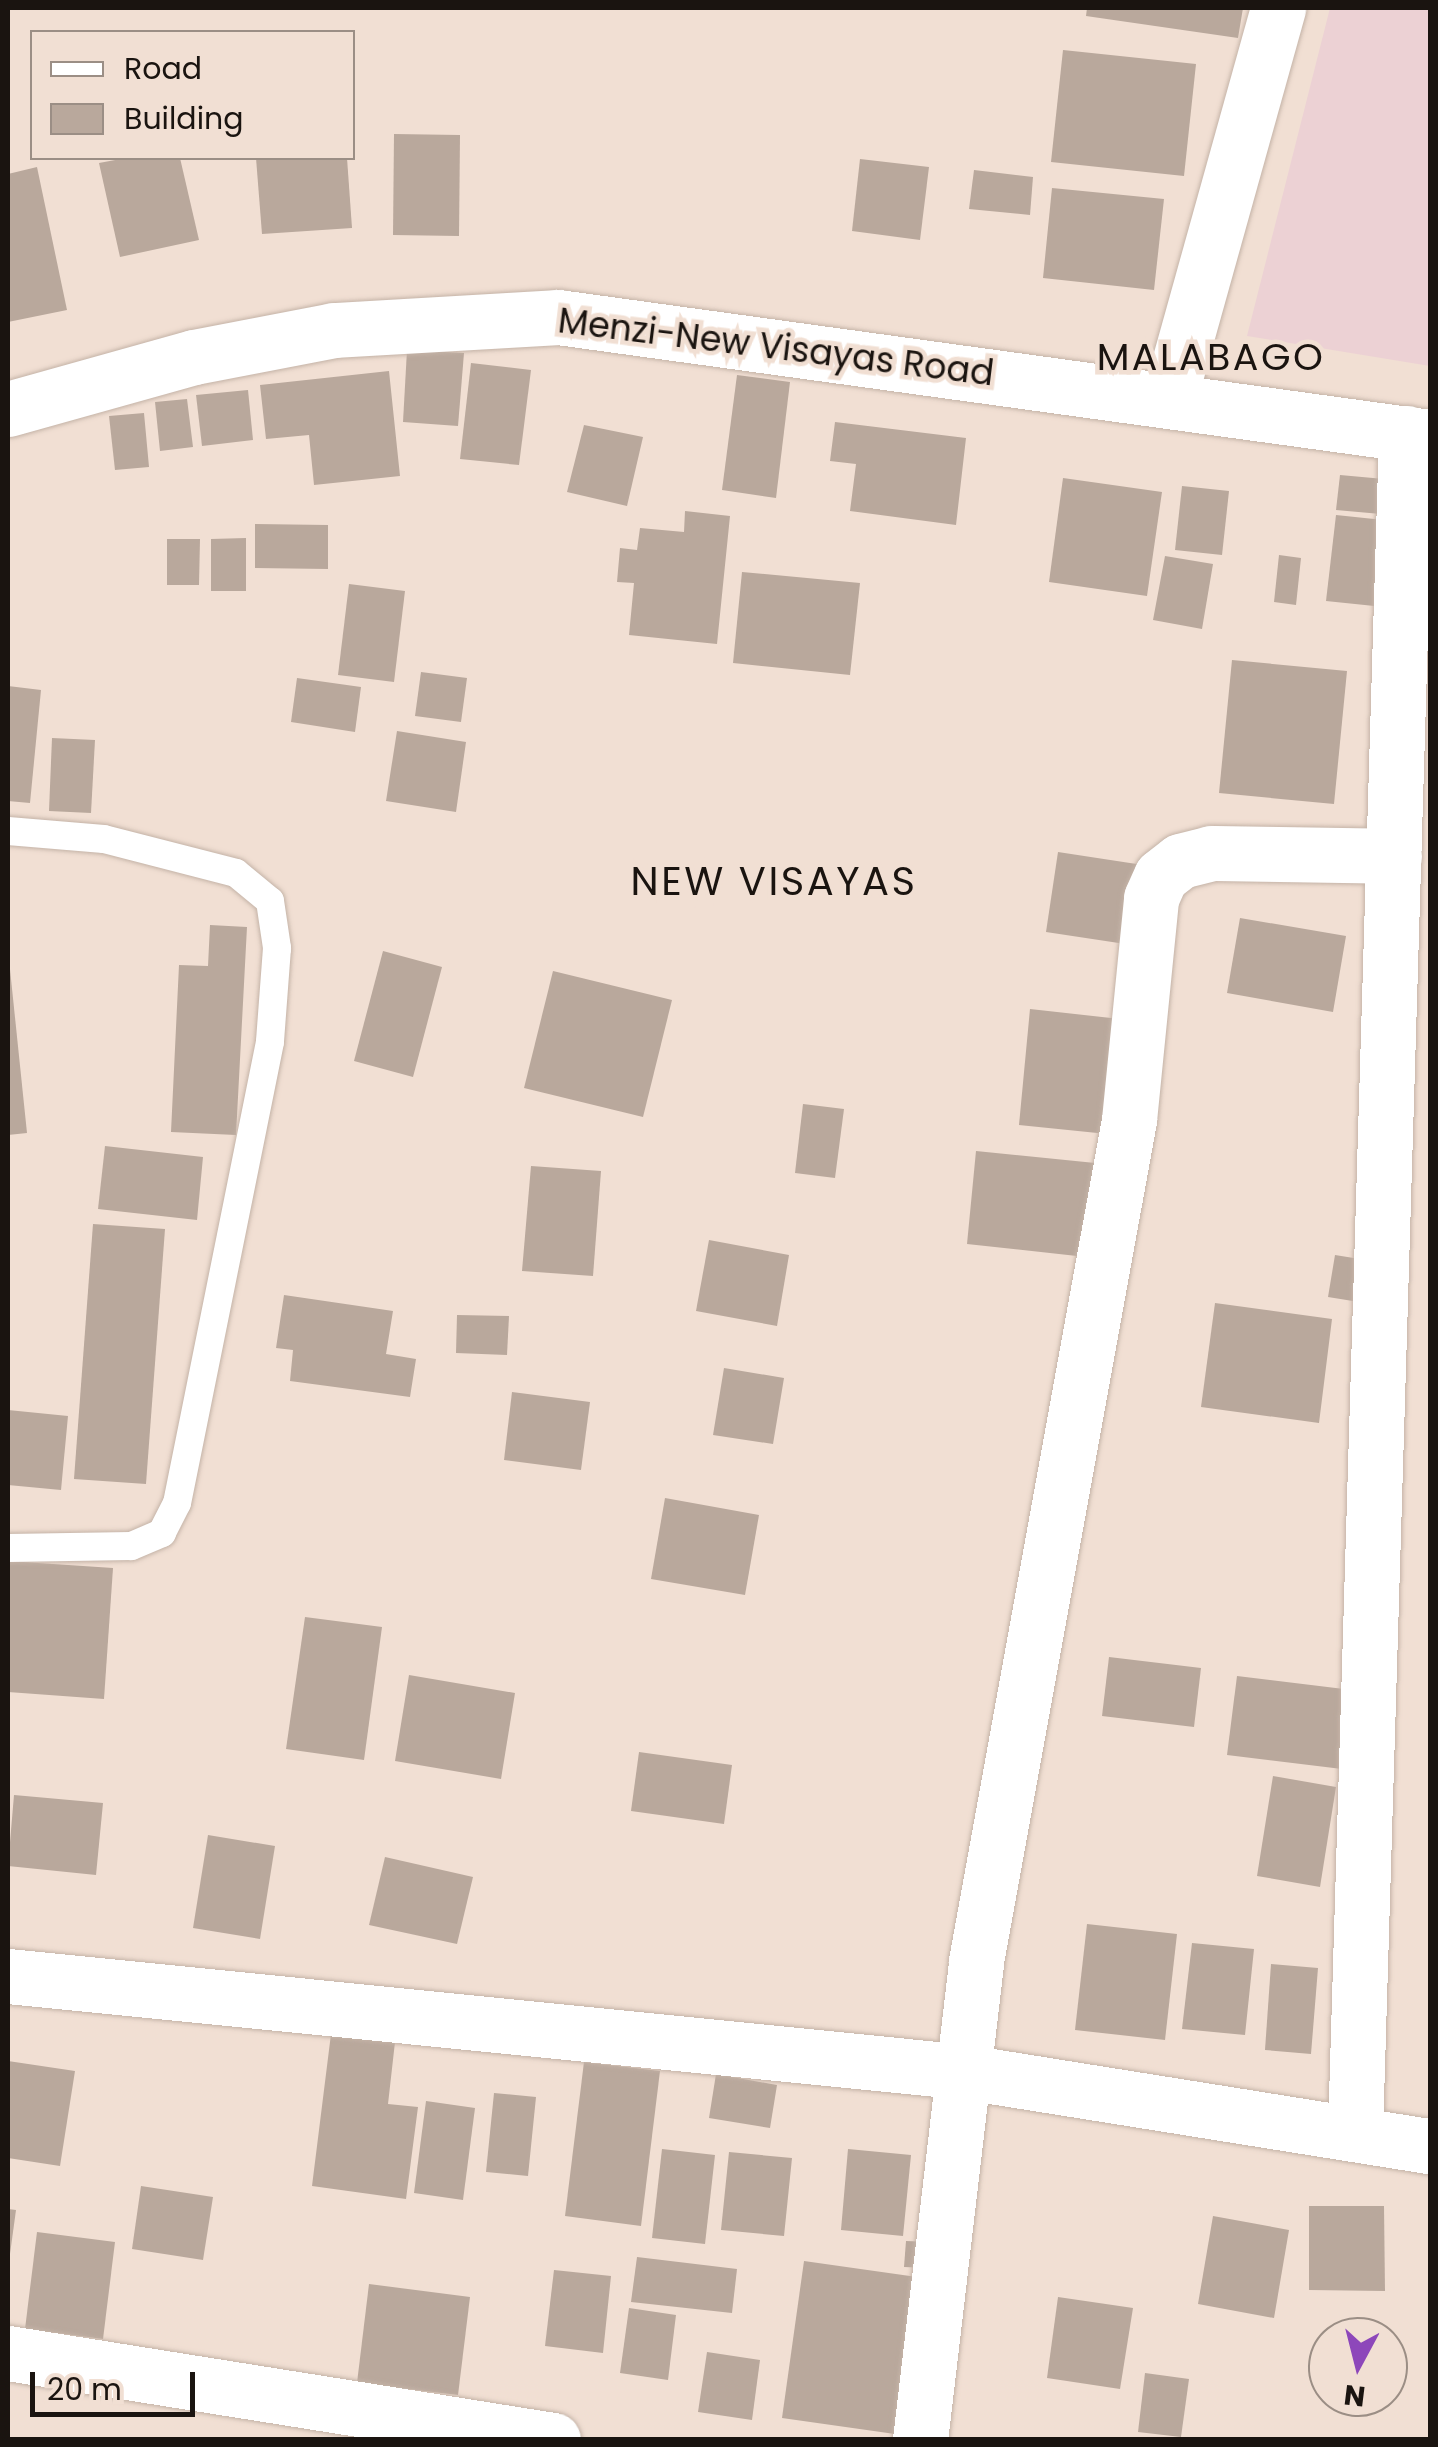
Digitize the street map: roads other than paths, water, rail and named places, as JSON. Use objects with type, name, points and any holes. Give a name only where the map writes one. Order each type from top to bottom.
[{"type":"street","points":[[1169,399],[1278,8]]},
{"type":"street","name":"Menzi-New Visayas Road","points":[[8,409],[194,358],[334,330],[558,317],[1418,435]]},
{"type":"street","points":[[1356,2132],[1394,856],[1418,435]]},
{"type":"street","points":[[920,2440],[976,1961],[1030,1636],[1130,1120],[1151,898],[1161,876],[1180,861],[1211,852],[1394,856]]},
{"type":"street","points":[[8,1976],[966,2072],[1430,2146]]},
{"type":"street","points":[[8,2354],[553,2440]]},
{"type":"lane","points":[[8,831],[104,839],[236,874],[270,902],[277,948],[270,1042],[178,1503],[162,1533],[131,1546],[8,1548]]},
{"type":"district","name":"MALABAGO","points":[[1211,357]]},
{"type":"district","name":"NEW VISAYAS","points":[[774,881]]}]
